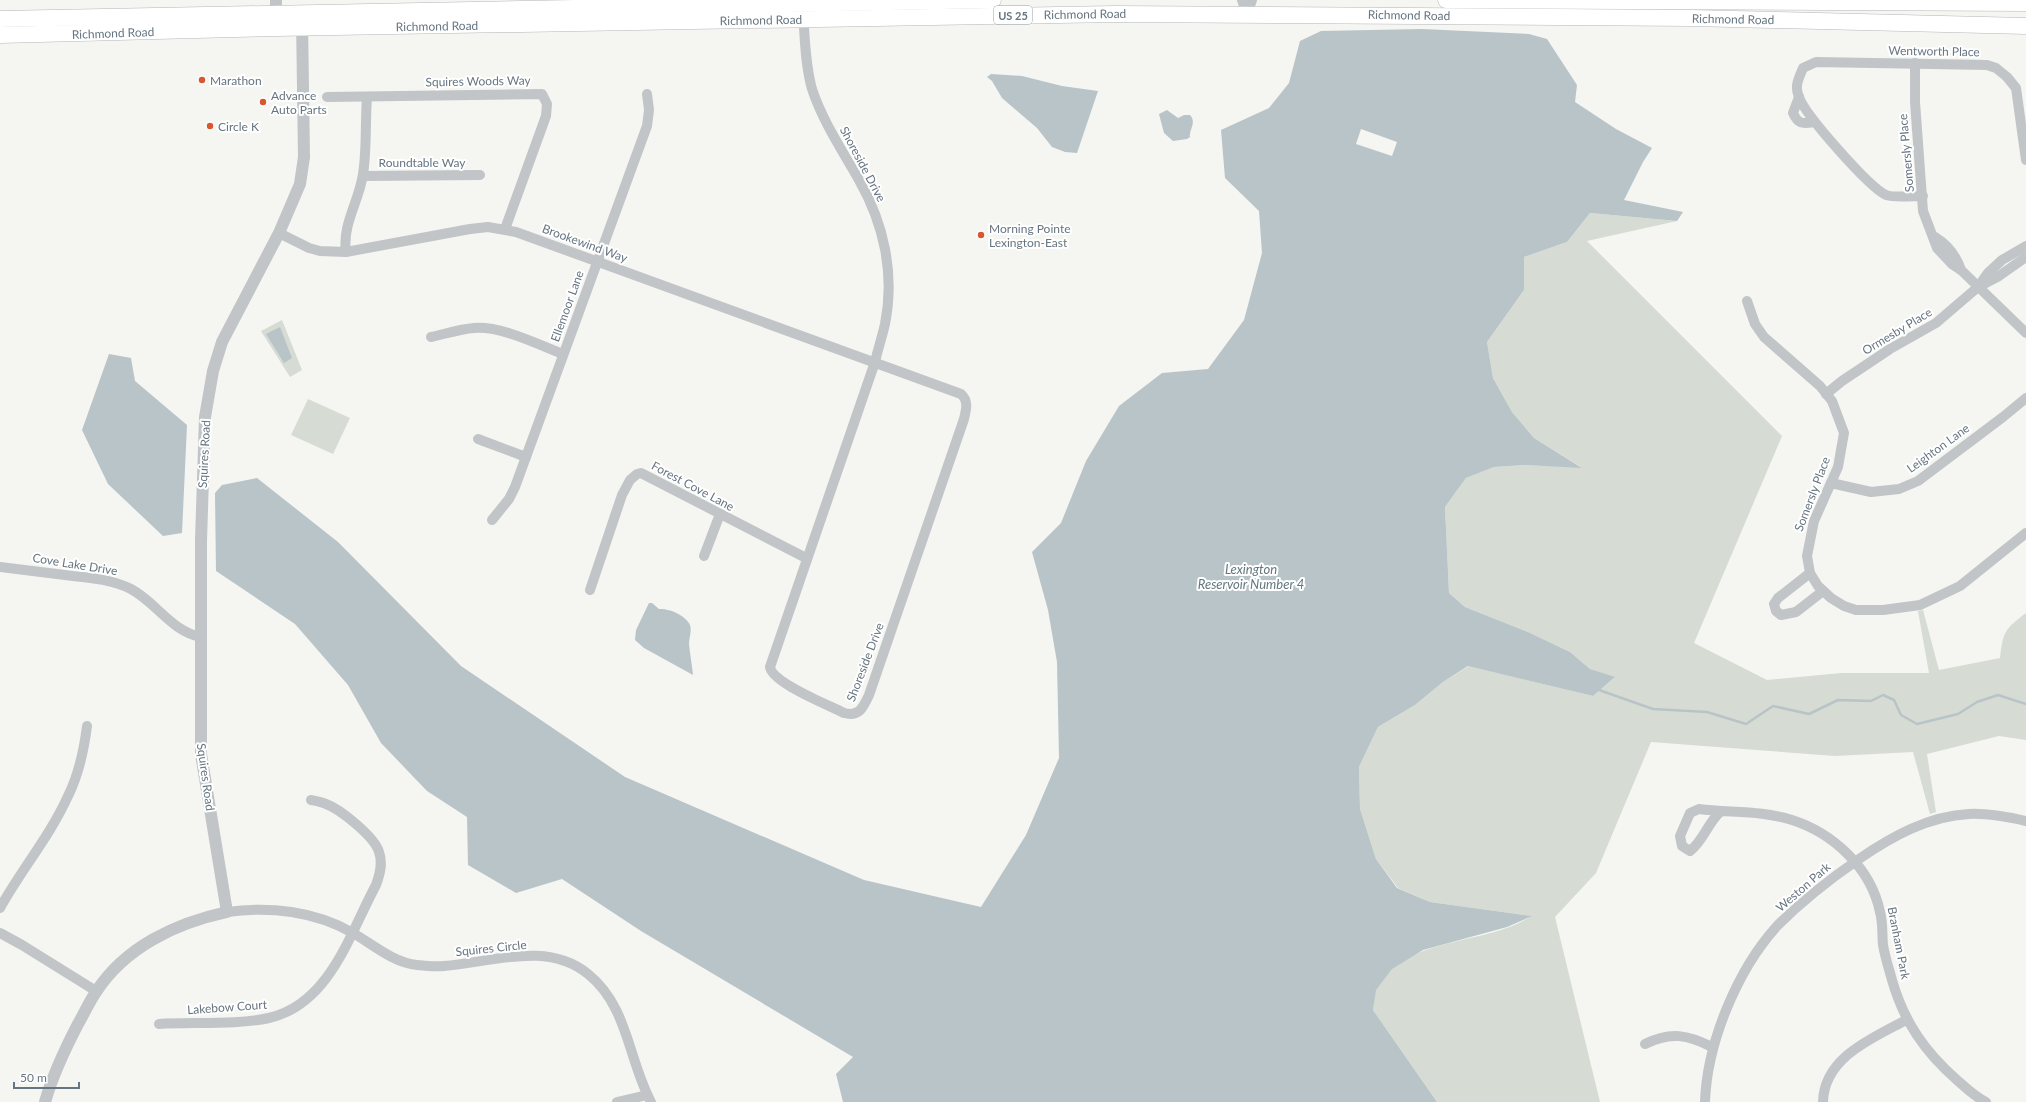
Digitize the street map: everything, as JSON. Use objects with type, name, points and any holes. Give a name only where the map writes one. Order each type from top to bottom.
[{"type":"highway","name":"Richmond Road","points":[[803,11],[994,0]]},
{"type":"highway","name":"Richmond Road","points":[[1446,0],[2026,3]]},
{"type":"highway","name":"Richmond Road","points":[[0,19],[276,14],[302,21],[803,11],[1247,5],[2026,26]]},
{"type":"highway","name":"Richmond Road","points":[[0,35],[276,14]]},
{"type":"street","name":"Shoreside Drive","points":[[803,11],[806,57],[814,92],[826,122],[877,217],[885,248],[888,282],[887,305],[885,324],[875,362],[770,663],[770,670],[783,682],[844,713],[854,715],[863,707],[869,696],[964,419],[966,405],[961,394],[875,362]]},
{"type":"street","name":"Squires Road","points":[[227,912],[201,754],[202,472],[205,418],[209,391],[222,342],[294,200],[303,171],[304,97],[302,21]]},
{"type":"street","name":"Wentworth Place","points":[[1814,122],[1802,124],[1797,121],[1793,113],[1798,97],[1796,84],[1803,68],[1816,62],[1987,65],[1996,68],[2007,77],[2016,88],[2026,160]]},
{"type":"street","name":"Somersly Place","points":[[1914,63],[1915,102],[1923,211],[1935,237],[1944,242],[1951,250],[1957,259],[1961,270],[2026,333]]},
{"type":"street","name":"Squires Woods Way","points":[[327,97],[542,94],[547,104],[546,116],[504,229]]},
{"type":"street","name":"Ellemoor Lane","points":[[492,520],[509,499],[526,457],[647,126],[649,110],[647,94]]},
{"type":"street","points":[[346,252],[344,242],[346,227],[358,195],[363,176],[367,97]]},
{"type":"street","points":[[1798,97],[1814,122],[1872,186],[1887,196],[1923,196]]},
{"type":"street","name":"Roundtable Way","points":[[363,176],[480,175]]},
{"type":"street","name":"Brookewind Way","points":[[278,233],[309,248],[320,251],[346,252],[470,229],[488,227],[504,229],[533,237],[875,362]]},
{"type":"street","name":"Ormesby Place","points":[[1978,287],[1988,273],[2002,260],[2026,246]]},
{"type":"street","name":"Ormesby Place","points":[[1826,394],[1842,381],[1890,349],[1936,323],[1978,287],[1999,276],[2026,257]]},
{"type":"street","name":"Somersly Place","points":[[1747,301],[1755,324],[1764,337],[1820,386],[1826,394],[1837,413],[1844,433],[1838,467],[1814,521],[1809,537],[1807,556],[1810,574],[1823,591],[1831,598],[1844,606],[1856,610],[1882,610],[1920,605],[1960,586],[2026,533]]},
{"type":"street","points":[[431,337],[467,329],[485,328],[513,335],[563,354]]},
{"type":"street","name":"Leighton Lane","points":[[1831,483],[1871,492],[1899,490],[1918,481],[2026,398]]},
{"type":"street","points":[[478,439],[526,457]]},
{"type":"street","name":"Forest Cove Lane","points":[[590,590],[622,495],[630,480],[637,474],[641,473],[806,558]]},
{"type":"street","points":[[704,556],[720,514]]},
{"type":"street","name":"Cove Lake Drive","points":[[0,567],[102,580],[121,585],[142,596],[185,633],[201,637]]},
{"type":"street","points":[[1810,574],[1778,598],[1774,604],[1776,611],[1781,616],[1796,612],[1823,591]]},
{"type":"street","points":[[0,908],[55,821],[68,796],[80,764],[88,726]]},
{"type":"street","name":"Lakebow Court","points":[[159,1024],[251,1020],[269,1018],[286,1012],[301,1004],[317,989],[341,955],[380,874],[379,850],[370,838],[334,808],[311,800]]},
{"type":"street","name":"Branham Park","points":[[1720,812],[1763,812],[1793,820],[1828,836],[1855,862],[1871,884],[1881,912],[1883,945],[1892,981],[1906,1020],[1939,1064],[1982,1101]]},
{"type":"street","name":"Weston Park","points":[[1705,1102],[1712,1047],[1736,988],[1776,927],[1801,903],[1855,862],[1889,840],[1928,822],[1969,814],[2026,821]]},
{"type":"street","points":[[45,1102],[51,1081],[67,1045],[96,991],[125,960],[157,936],[189,921],[227,912],[259,909],[296,912],[320,918],[352,932]]},
{"type":"street","name":"Squires Circle","points":[[352,932],[392,957],[415,965],[444,966],[525,956],[544,957],[566,962],[586,972],[599,984],[612,1001],[624,1027],[649,1098]]},
{"type":"street","points":[[0,933],[96,991]]},
{"type":"street","points":[[1823,1102],[1830,1074],[1848,1054],[1862,1044],[1906,1020]]},
{"type":"street","points":[[1645,1044],[1659,1037],[1686,1036],[1712,1047]]},
{"type":"street","points":[[617,1102],[649,1098]]},
{"type":"shaded area","points":[[1590,213],[1677,221],[1587,241],[1782,436],[1694,643],[1767,680],[1841,673],[1929,673],[1918,611],[1923,610],[1939,670],[2000,658],[2002,642],[2006,631],[2026,613],[2026,740],[1999,736],[1927,754],[1936,812],[1930,814],[1913,752],[1835,756],[1651,742],[1596,873],[1555,917],[1600,1102],[1437,1102],[1373,1010],[1376,989],[1389,972],[1406,959],[1426,950],[1513,926],[1531,916],[1430,902],[1398,888],[1376,859],[1360,809],[1359,767],[1378,727],[1415,705],[1443,682],[1469,666],[1593,696],[1614,678],[1590,669],[1570,652],[1528,632],[1465,607],[1449,593],[1445,507],[1466,478],[1494,467],[1525,465],[1581,467],[1534,438],[1512,412],[1493,378],[1487,342],[1524,290],[1524,257],[1567,242]]},
{"type":"shaded area","points":[[282,320],[302,370],[290,377],[261,331]]},
{"type":"shaded area","points":[[308,399],[350,418],[333,454],[291,435]]},
{"type":"water","name":"Lexington Reservoir Number 4","points":[[1422,29],[1529,34],[1547,39],[1577,85],[1575,102],[1616,129],[1652,148],[1643,162],[1624,200],[1683,212],[1677,221],[1590,213],[1567,242],[1524,257],[1524,290],[1487,342],[1493,378],[1512,412],[1534,438],[1582,468],[1525,465],[1494,467],[1466,478],[1445,507],[1449,593],[1465,607],[1528,632],[1570,652],[1590,669],[1615,677],[1593,696],[1468,666],[1443,682],[1415,705],[1378,727],[1359,767],[1360,809],[1376,859],[1397,888],[1430,902],[1532,916],[1507,927],[1423,950],[1392,969],[1376,990],[1373,1010],[1437,1102],[843,1102],[836,1074],[853,1057],[641,931],[562,879],[516,893],[468,865],[467,817],[427,791],[381,743],[348,685],[295,624],[216,571],[215,493],[222,485],[257,478],[338,542],[461,666],[625,777],[864,880],[981,907],[1026,835],[1059,758],[1057,662],[1048,610],[1032,552],[1061,523],[1086,461],[1119,406],[1162,373],[1208,369],[1244,320],[1262,253],[1259,211],[1225,178],[1221,130],[1269,108],[1289,83],[1300,41],[1321,31]]},
{"type":"water","points":[[991,74],[1022,76],[1062,86],[1098,91],[1077,153],[1065,152],[1052,147],[1037,128],[1002,98],[992,81],[987,77]]},
{"type":"water","points":[[1167,110],[1178,118],[1184,115],[1190,115],[1193,123],[1190,137],[1187,139],[1173,141],[1164,133],[1159,114]]},
{"type":"water","points":[[280,327],[292,358],[284,363],[266,334]]},
{"type":"water","points":[[109,354],[131,358],[135,381],[187,425],[182,533],[163,536],[108,484],[82,430]]},
{"type":"water","points":[[649,603],[652,603],[659,609],[681,615],[688,621],[691,627],[689,644],[693,675],[644,648],[635,640],[636,630]]},
{"type":"pier","points":[[1361,129],[1397,142],[1392,156],[1356,144]]},
{"type":"waterway","points":[[1599,690],[1653,709],[1707,712],[1746,724],[1773,706],[1809,714],[1838,700],[1871,701],[1883,695],[1894,700],[1901,715],[1917,724],[1958,714],[1977,702],[1998,695],[2026,704]]},
{"type":"place","name":"Marathon","points":[[202,80]]},
{"type":"place","name":"Advance Auto Parts","points":[[263,102]]},
{"type":"place","name":"Circle K","points":[[210,126]]},
{"type":"place","name":"Morning Pointe Lexington-East","points":[[981,235]]}]
